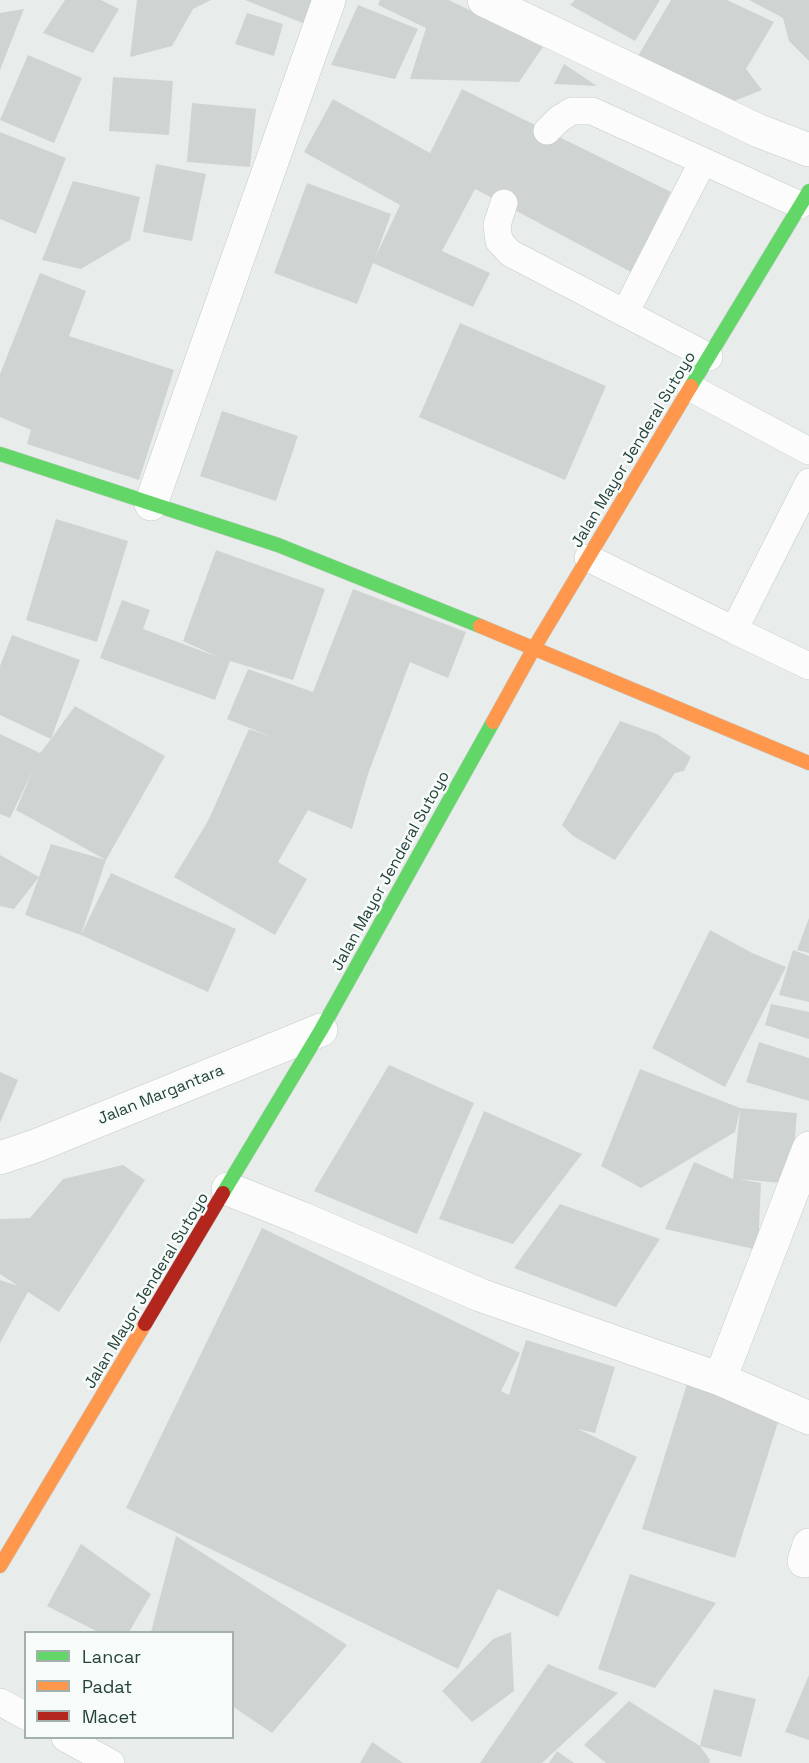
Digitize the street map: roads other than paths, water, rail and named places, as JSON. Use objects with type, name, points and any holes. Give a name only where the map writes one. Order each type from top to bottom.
[{"type":"main road","name":"Jalan Mayor Jenderal Sutoyo","points":[[0,1566],[228,1189],[321,1030],[534,648],[804,198]]},
{"type":"main road","points":[[0,454],[278,545],[534,648],[809,764]]},
{"type":"street","points":[[151,504],[329,0]]},
{"type":"street","points":[[484,0],[759,131],[809,150]]},
{"type":"street","name":"Jalan Margantara","points":[[0,1158],[101,1120],[321,1030]]},
{"type":"street","points":[[720,1379],[809,1149]]},
{"type":"street","points":[[228,1189],[480,1295],[720,1379],[809,1418]]},
{"type":"lane","points":[[548,131],[559,119],[572,111],[592,111],[703,161],[804,198]]},
{"type":"lane","points":[[625,313],[703,161]]},
{"type":"lane","points":[[504,203],[496,225],[499,241],[510,254],[709,357]]},
{"type":"lane","points":[[691,388],[809,452]]},
{"type":"lane","points":[[734,630],[809,482]]},
{"type":"lane","points":[[588,558],[809,666]]},
{"type":"lane","points":[[0,1702],[24,1715]]},
{"type":"lane","points":[[69,1739],[111,1763]]}]
